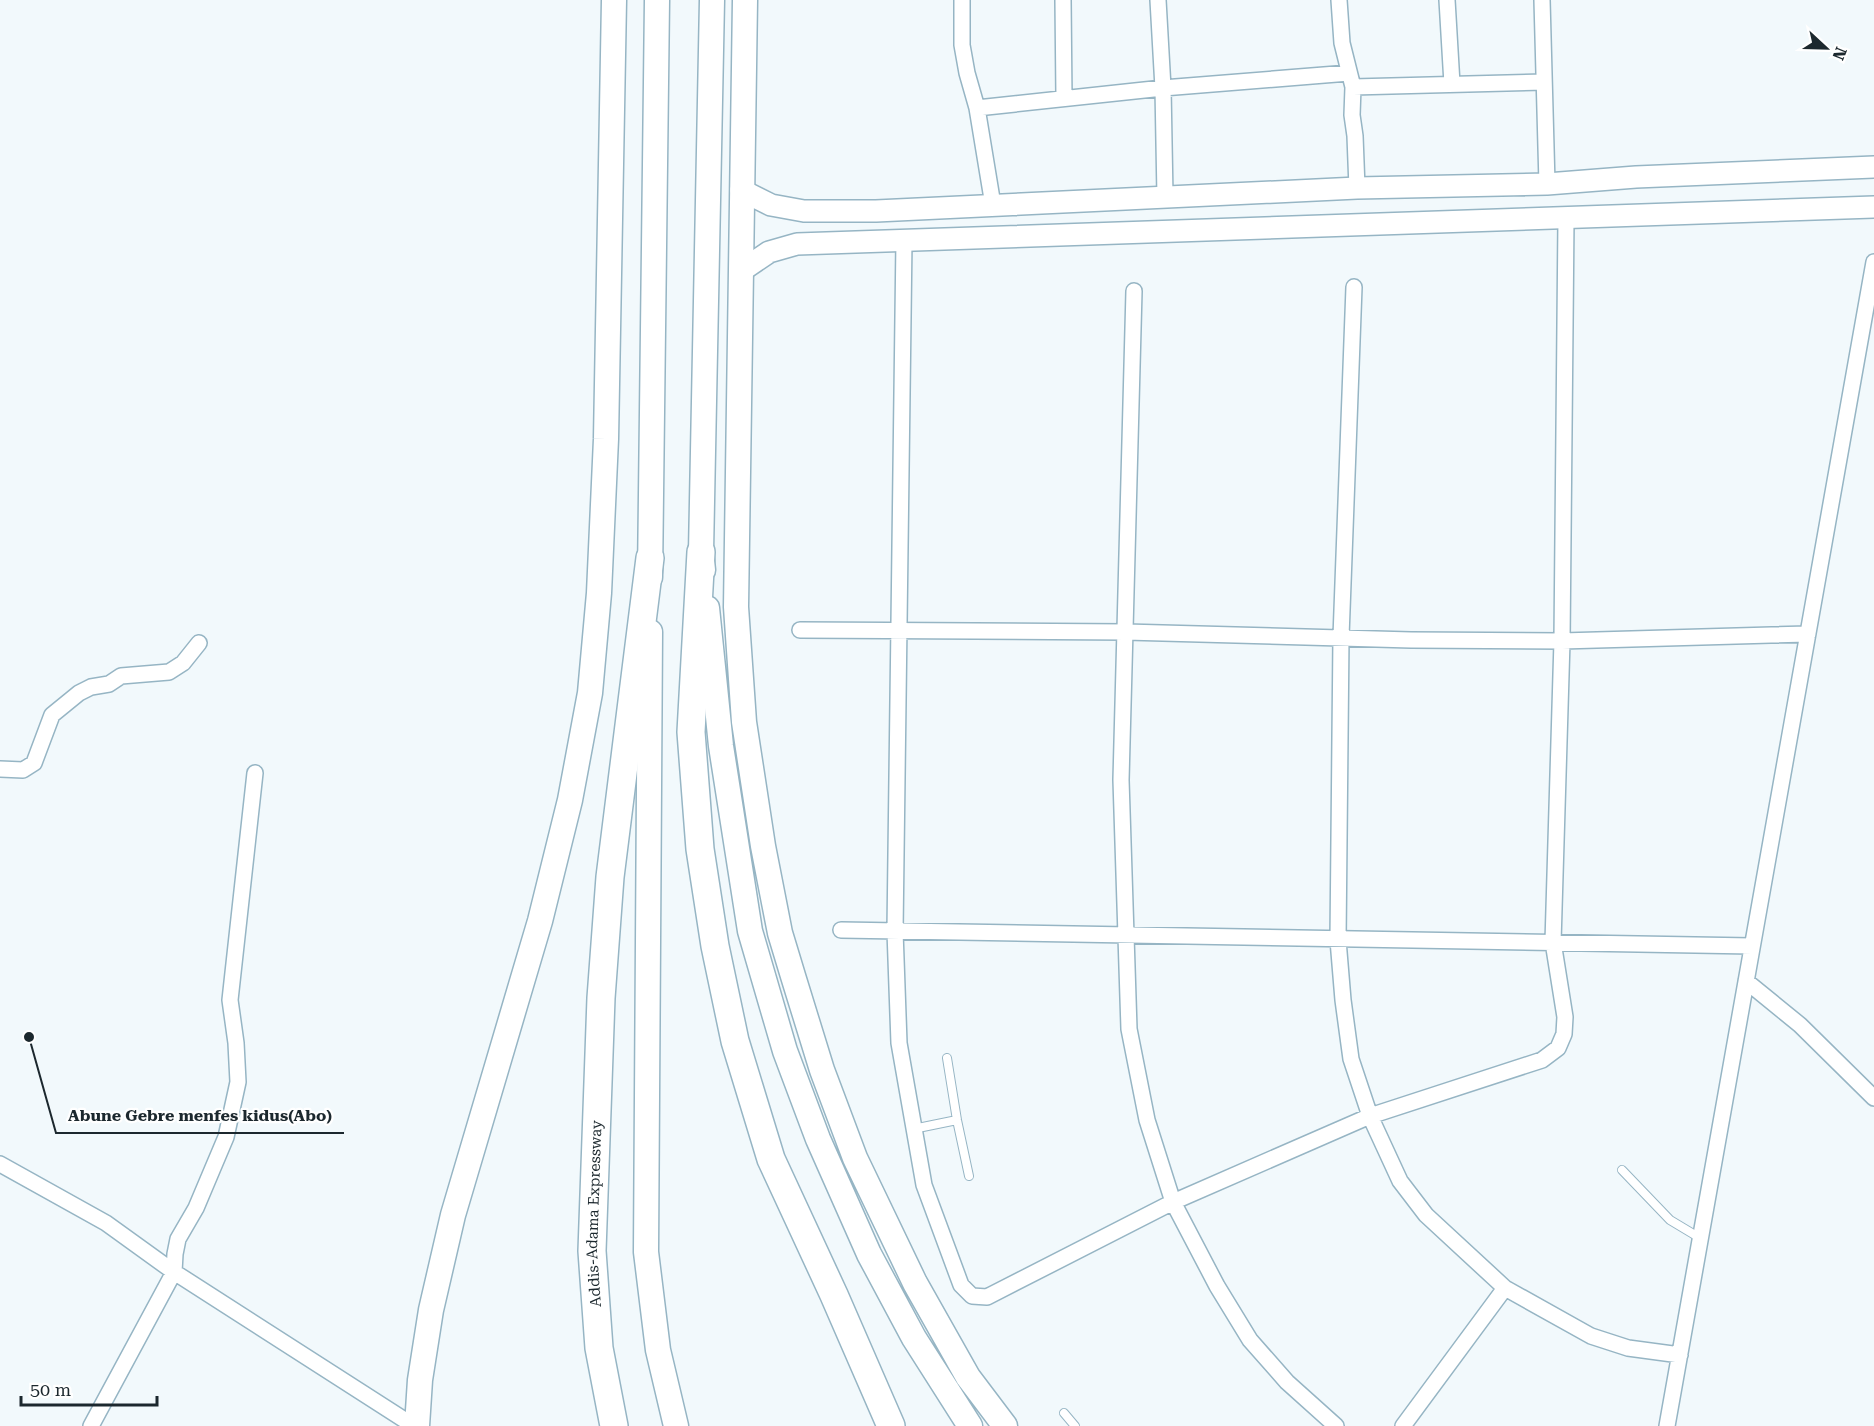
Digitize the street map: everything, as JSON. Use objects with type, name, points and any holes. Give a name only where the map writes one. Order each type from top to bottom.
[{"type":"highway","points":[[416,1426],[420,1380],[436,1289],[453,1215],[545,899],[570,800],[590,693],[599,593],[606,439],[614,0]]},
{"type":"highway","points":[[657,0],[646,1252],[658,1350],[676,1426]]},
{"type":"highway","points":[[712,0],[701,552],[691,732],[700,849],[715,946],[735,1041],[771,1159],[891,1426]]},
{"type":"highway","points":[[745,0],[736,607],[744,722],[763,846],[780,933],[822,1070],[855,1158],[915,1283],[968,1377],[1005,1426]]},
{"type":"highway","points":[[701,552],[721,746],[746,908],[750,931],[785,1051],[818,1139],[868,1254],[914,1338],[970,1426]]},
{"type":"highway","name":"Addis-Adama Expressway","points":[[614,1426],[599,1348],[592,1251],[601,998],[610,877],[651,558]]},
{"type":"main road","points":[[741,190],[771,205],[804,211],[876,211],[1357,188],[1547,184],[1647,176],[1874,167]]},
{"type":"main road","points":[[741,271],[770,252],[796,244],[1874,207]]},
{"type":"street","points":[[962,0],[962,45],[993,205]]},
{"type":"street","points":[[1063,0],[1064,98]]},
{"type":"street","points":[[1158,0],[1163,88],[1164,197]]},
{"type":"street","points":[[1339,0],[1342,43],[1351,80],[1357,188]]},
{"type":"street","points":[[1447,0],[1452,84]]},
{"type":"street","points":[[1542,0],[1547,184]]},
{"type":"street","points":[[976,108],[1163,88],[1351,80],[1452,84],[1544,82]]},
{"type":"street","points":[[904,240],[895,931],[899,1042],[924,1185],[961,1285],[972,1296],[987,1298],[1173,1202],[1370,1116],[1542,1060],[1558,1048],[1564,1034],[1565,1017],[1553,942],[1562,641],[1566,219]]},
{"type":"street","points":[[1667,1426],[1874,262]]},
{"type":"street","points":[[1354,287],[1341,637],[1338,940],[1342,1000],[1351,1059],[1370,1116],[1400,1181],[1426,1215],[1506,1288],[1591,1336],[1628,1348],[1680,1355]]},
{"type":"street","points":[[1134,291],[1121,780],[1129,1029],[1147,1120],[1173,1202],[1216,1286],[1250,1340],[1287,1382],[1336,1426]]},
{"type":"street","points":[[800,630],[1126,632],[1411,640],[1562,641],[1808,634]]},
{"type":"street","points":[[0,769],[23,770],[34,763],[52,715],[79,693],[91,687],[109,684],[121,676],[169,672],[183,663],[199,643]]},
{"type":"street","points":[[91,1426],[174,1272],[178,1239],[196,1208],[226,1137],[238,1082],[230,1000],[255,773]]},
{"type":"street","points":[[841,930],[1752,946]]},
{"type":"street","points":[[1746,981],[1800,1024],[1874,1098]]},
{"type":"street","points":[[0,1164],[106,1223],[174,1272],[416,1426]]},
{"type":"street","points":[[1403,1426],[1506,1288]]},
{"type":"lane","points":[[947,1058],[969,1176]]},
{"type":"lane","points":[[913,1129],[957,1120]]},
{"type":"lane","points":[[1622,1170],[1670,1220],[1702,1238]]},
{"type":"lane","points":[[1064,1413],[1075,1426]]},
{"type":"place","name":"Abune Gebre menfes kidus(Abo)","points":[[29,1037]]}]
